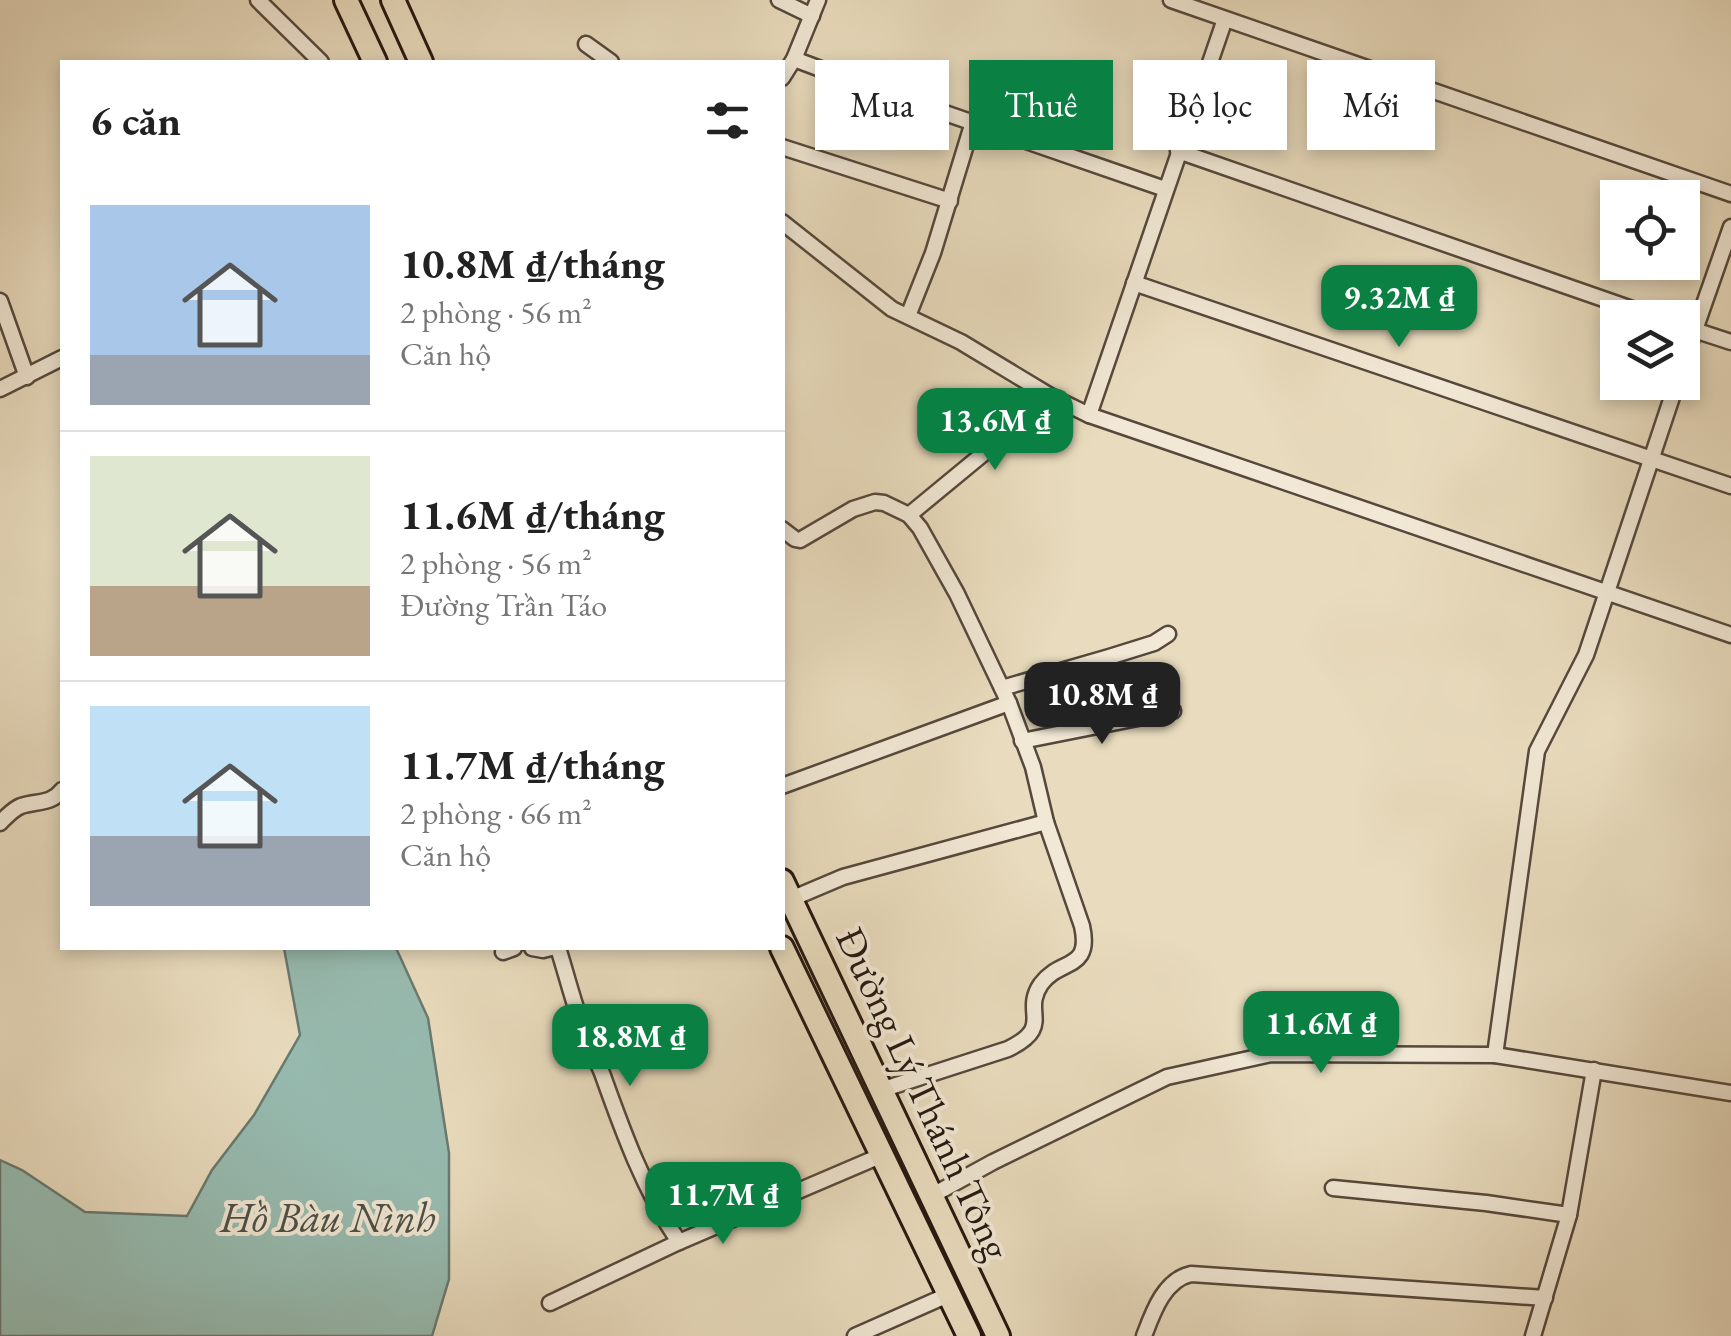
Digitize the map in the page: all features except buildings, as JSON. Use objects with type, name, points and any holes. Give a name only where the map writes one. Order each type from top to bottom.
[{"type":"main road","points":[[346,0],[374,60]]},
{"type":"main road","points":[[398,5],[420,60]]},
{"type":"main road","name":"Đường Lý Thánh Tông","points":[[787,890],[998,1336]]},
{"type":"main road","name":"Đường Lý Thánh Tông","points":[[783,950],[969,1336]]},
{"type":"main road","points":[[880,1156],[906,1140]]},
{"type":"street","points":[[258,0],[319,60]]},
{"type":"street","points":[[779,0],[812,16]]},
{"type":"street","points":[[785,73],[818,0]]},
{"type":"street","points":[[1171,0],[1731,194]]},
{"type":"street","points":[[1089,415],[1225,18]]},
{"type":"street","points":[[586,44],[608,60]]},
{"type":"street","points":[[310,50],[328,60]]},
{"type":"street","points":[[794,59],[969,121]]},
{"type":"street","points":[[908,316],[934,253],[969,136]]},
{"type":"street","points":[[785,148],[950,201]]},
{"type":"street","points":[[1053,150],[1165,189]]},
{"type":"street","points":[[1178,151],[1606,300]]},
{"type":"street","points":[[785,224],[884,304],[962,342],[1089,415],[1731,635]]},
{"type":"street","points":[[1700,302],[1731,227]]},
{"type":"street","points":[[1134,283],[1731,486]]},
{"type":"street","points":[[0,302],[27,376]]},
{"type":"street","points":[[1700,332],[1731,342]]},
{"type":"street","points":[[0,390],[60,359]]},
{"type":"street","points":[[909,515],[1052,397]]},
{"type":"street","points":[[1495,1055],[1537,751],[1586,656],[1671,400]]},
{"type":"street","points":[[785,531],[800,540],[874,502],[909,515],[920,528],[957,594],[1009,703],[1086,942],[1078,958],[1043,981],[1037,993],[1035,1027],[1023,1042],[881,1090]]},
{"type":"street","points":[[1002,688],[1109,658],[1154,643],[1168,634]]},
{"type":"street","points":[[785,785],[1009,703]]},
{"type":"street","points":[[1022,740],[1173,711]]},
{"type":"street","points":[[0,823],[16,807],[51,800],[60,793]]},
{"type":"street","points":[[787,890],[1046,822]]},
{"type":"street","points":[[556,950],[636,1165],[680,1242]]},
{"type":"street","points":[[932,1196],[992,1162],[1167,1077],[1272,1054],[1495,1055],[1731,1093]]},
{"type":"street","points":[[1533,1336],[1569,1215],[1594,1070]]},
{"type":"street","points":[[550,1303],[880,1156]]},
{"type":"street","points":[[1333,1188],[1569,1215]]},
{"type":"street","points":[[1144,1336],[1169,1285],[1179,1276],[1191,1274],[1545,1298]]},
{"type":"street","points":[[855,1336],[950,1294]]},
{"type":"water","name":"Hồ Bàu Nình","points":[[284,950],[397,950],[428,1018],[449,1153],[449,1279],[432,1336],[0,1336],[0,1160],[85,1212],[187,1216],[212,1170],[254,1115],[300,1035]]}]
